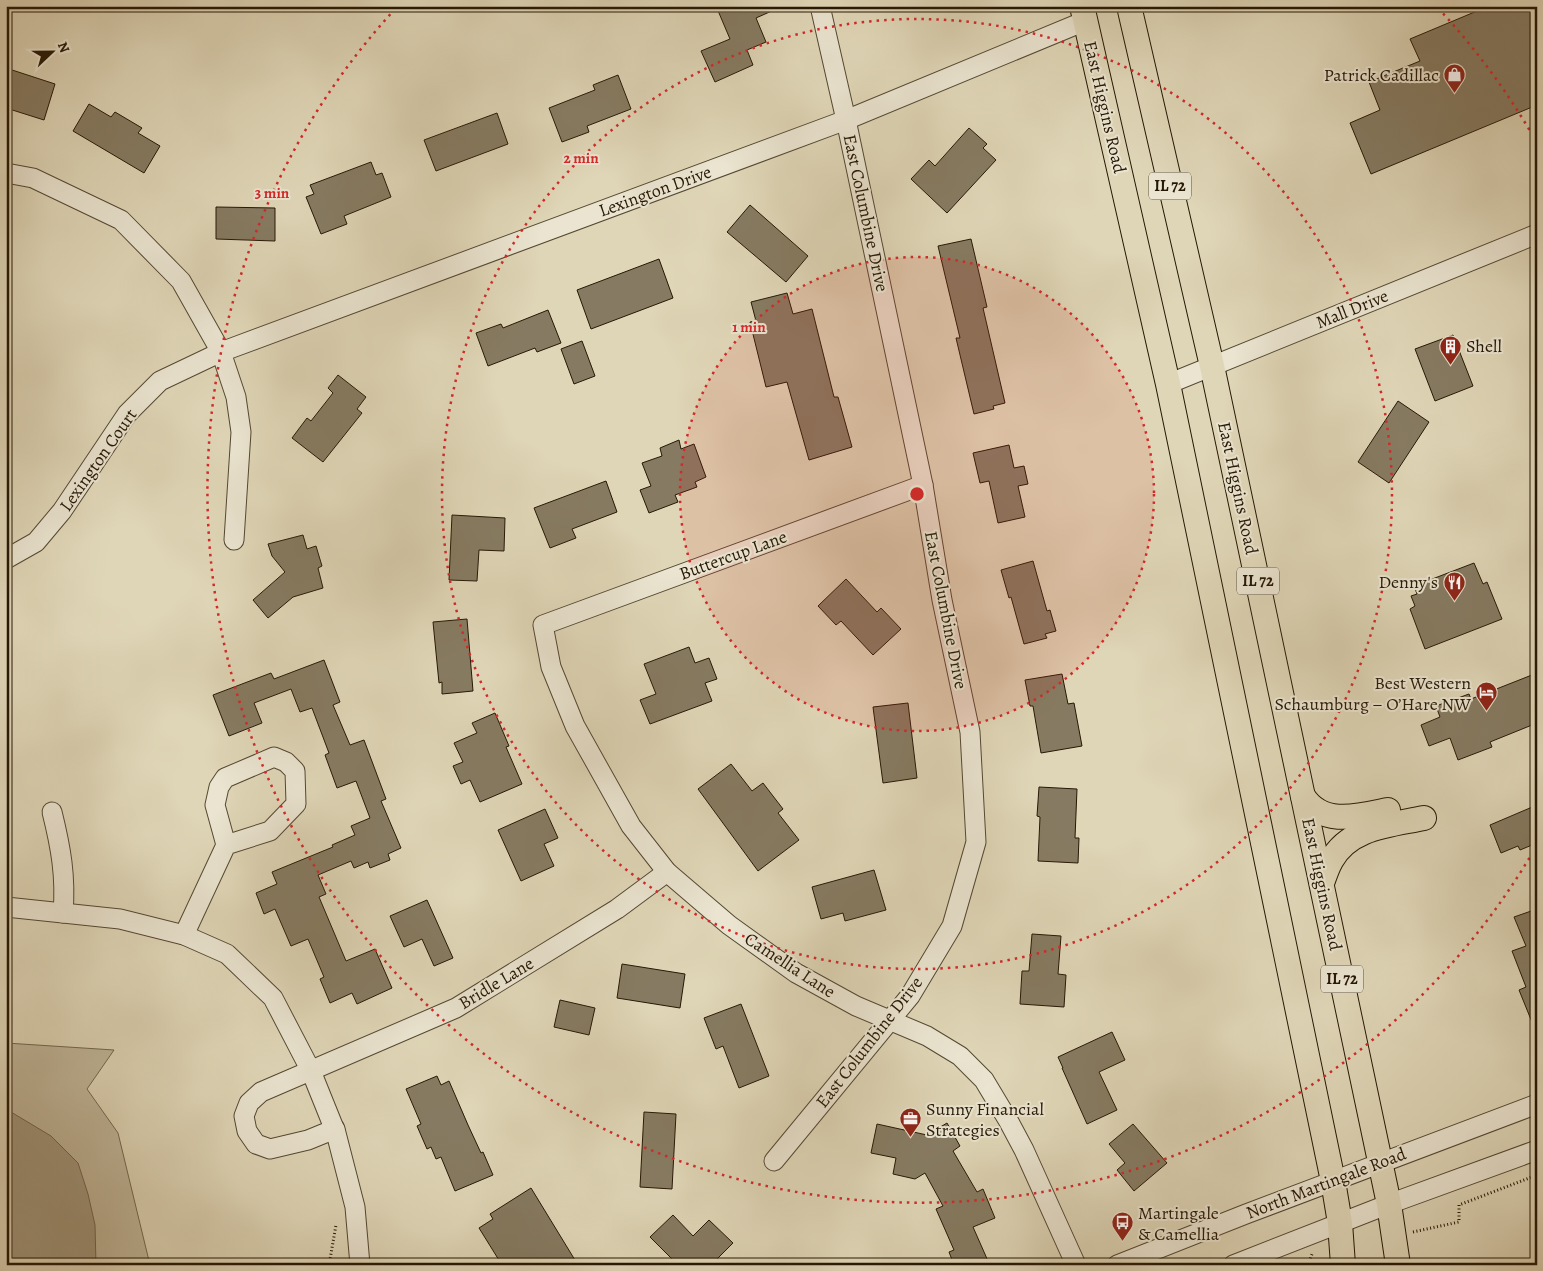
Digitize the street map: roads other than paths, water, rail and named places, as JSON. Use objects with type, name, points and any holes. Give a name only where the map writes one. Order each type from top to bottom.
[{"type":"main road","name":"East Higgins Road","points":[[1129,6],[1212,366],[1380,1163],[1398,1265]]},
{"type":"main road","name":"East Higgins Road","points":[[1084,14],[1168,384],[1333,1180],[1340,1223],[1343,1265]]},
{"type":"main road","points":[[1303,796],[1314,808],[1326,815],[1350,818],[1423,810],[1357,834],[1344,844],[1332,859],[1322,883]]},
{"type":"street","name":"East Columbine Drive","points":[[774,1161],[910,996],[952,926],[976,842],[970,732],[942,600],[923,485],[820,6]]},
{"type":"street","name":"Lexington Drive","points":[[221,352],[846,120],[1084,14]]},
{"type":"street","points":[[6,173],[33,178],[121,220],[181,280],[221,352],[236,397],[241,432],[234,540]]},
{"type":"street","name":"Mall Drive","points":[[1168,384],[1537,234]]},
{"type":"street","name":"Lexington Court","points":[[6,559],[36,542],[62,511],[128,414],[160,381],[221,352]]},
{"type":"street","name":"Buttercup Lane","points":[[543,625],[923,485]]},
{"type":"street","name":"Camellia Lane","points":[[543,625],[551,667],[575,726],[631,826],[667,872],[729,925],[796,973],[856,1006],[927,1036],[960,1056],[984,1080],[1024,1150],[1076,1265]]},
{"type":"street","points":[[184,935],[226,845],[215,805],[219,787],[225,778],[274,758],[286,762],[295,771],[296,804],[270,831],[226,845]]},
{"type":"street","points":[[52,812],[62,850],[64,869],[63,913]]},
{"type":"street","name":"Bridle Lane","points":[[335,1130],[308,1140],[270,1149],[256,1144],[247,1131],[244,1116],[249,1103],[260,1092],[456,1008],[617,908],[667,872]]},
{"type":"street","points":[[6,907],[120,919],[184,935],[227,954],[273,998],[311,1071],[335,1130],[355,1207],[360,1265]]},
{"type":"street","name":"North Martingale Road","points":[[1117,1265],[1333,1180],[1537,1104]]},
{"type":"street","points":[[1233,1265],[1388,1204],[1537,1150]]},
{"type":"place","name":"Patrick Cadillac","points":[[1455,94]]},
{"type":"place","name":"Shell","points":[[1450,365]]},
{"type":"place","name":"Denny's","points":[[1454,601]]},
{"type":"place","name":"Best Western Schaumburg – O’Hare NW","points":[[1487,712]]},
{"type":"place","name":"Sunny Financial Strategies","points":[[910,1138]]},
{"type":"place","name":"Martingale & Camellia","points":[[1122,1242]]}]
